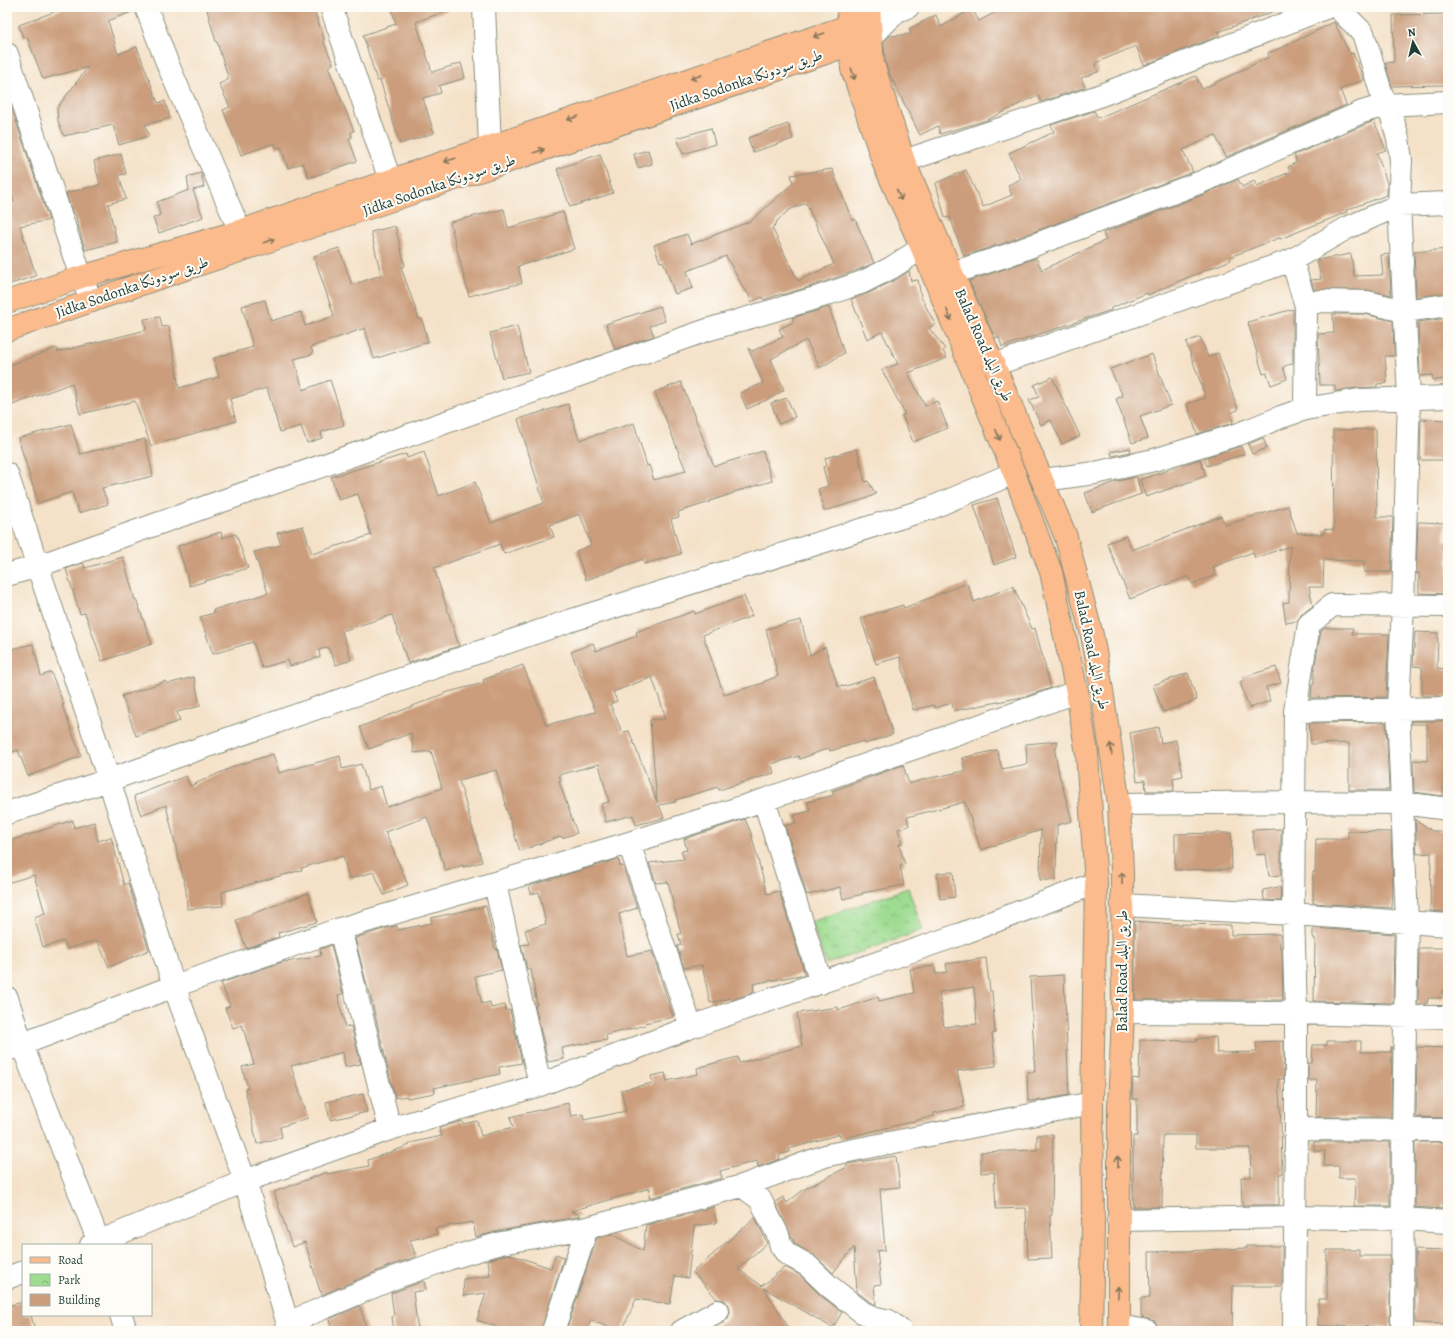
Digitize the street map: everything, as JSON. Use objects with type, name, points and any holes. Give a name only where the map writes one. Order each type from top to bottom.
[{"type":"main road","name":"Jidka Sodonka طريق سودونكا","points":[[7,330],[92,300],[243,240],[492,156],[859,23]]},
{"type":"main road","name":"Balad Road طريق البلد","points":[[859,23],[904,161],[952,273],[994,365],[1066,537],[1092,635],[1119,804],[1123,1012],[1119,1108],[1119,1329]]},
{"type":"main road","name":"Balad Road طريق البلد","points":[[859,23],[852,69],[882,156],[922,248],[1014,473],[1051,572],[1077,692],[1088,754],[1096,883],[1092,1103],[1092,1331]]},
{"type":"main road","name":"Jidka Sodonka طريق سودونكا","points":[[7,302],[81,277],[243,240]]},
{"type":"street","points":[[146,7],[168,65],[243,240]]},
{"type":"street","points":[[331,7],[392,190]]},
{"type":"street","points":[[484,7],[492,156]]},
{"type":"street","points":[[904,161],[1096,97],[1328,7]]},
{"type":"street","points":[[1337,7],[1363,33],[1385,105],[1392,117],[1398,139],[1401,160],[1399,205],[1408,397],[1403,606],[1398,708],[1407,922],[1403,1130],[1402,1331]]},
{"type":"street","points":[[859,23],[903,9]]},
{"type":"street","points":[[7,54],[81,277],[92,300]]},
{"type":"street","points":[[952,273],[1008,255],[1201,182],[1362,112],[1385,105],[1448,102]]},
{"type":"street","points":[[994,365],[1292,260],[1347,228],[1399,205],[1448,202]]},
{"type":"street","points":[[7,576],[707,330],[819,297],[863,282],[891,268],[922,248]]},
{"type":"street","points":[[1292,260],[1306,306],[1305,409]]},
{"type":"street","points":[[1306,306],[1319,301],[1367,302],[1404,311],[1448,305]]},
{"type":"street","points":[[1043,480],[1095,473],[1154,460],[1239,434],[1305,409],[1359,400],[1408,397],[1448,397]]},
{"type":"street","points":[[7,813],[109,780],[569,621],[931,508],[1014,473]]},
{"type":"street","points":[[7,474],[109,780],[174,986],[246,1181],[289,1327],[394,1278],[448,1259],[501,1243],[587,1228],[742,1186],[828,1155],[1092,1103]]},
{"type":"street","points":[[1294,1331],[1296,1129],[1296,1013],[1293,914],[1295,711],[1309,624],[1321,616],[1332,605],[1448,606]]},
{"type":"street","points":[[14,1047],[174,986],[340,929],[495,884],[764,800],[1077,692]]},
{"type":"street","points":[[1295,711],[1448,708]]},
{"type":"street","points":[[764,800],[821,983]]},
{"type":"street","points":[[1119,804],[1294,802],[1402,803],[1448,809]]},
{"type":"street","points":[[629,843],[691,1027]]},
{"type":"street","points":[[7,998],[14,1047],[96,1244],[246,1181],[390,1129],[540,1085],[691,1027],[962,934],[1096,883]]},
{"type":"street","points":[[495,884],[540,1085]]},
{"type":"street","points":[[1122,905],[1293,914],[1448,925]]},
{"type":"street","points":[[340,929],[390,1129]]},
{"type":"street","points":[[1123,1012],[1296,1013],[1448,1017]]},
{"type":"street","points":[[1296,1129],[1448,1130]]},
{"type":"street","points":[[742,1186],[760,1199],[778,1236],[781,1246],[787,1254],[806,1265],[829,1286],[862,1312],[872,1317],[889,1321],[901,1331]]},
{"type":"street","points":[[1118,1220],[1295,1217],[1402,1219],[1448,1222]]},
{"type":"street","points":[[553,1331],[587,1228]]},
{"type":"street","points":[[7,1278],[22,1272]]},
{"type":"street","points":[[682,1331],[718,1311]]},
{"type":"street","points":[[121,1316],[126,1331]]},
{"type":"street","points":[[1119,1329],[1146,1331]]},
{"type":"green space","points":[[908,888],[923,930],[826,964],[811,922]]},
{"type":"building","points":[[67,7],[134,7],[134,11],[108,21],[118,54],[137,47],[158,103],[165,101],[170,118],[145,125],[149,136],[119,145],[113,125],[64,136],[58,121],[57,108],[88,67],[43,79],[27,37],[23,38],[19,25]]},
{"type":"building","points":[[216,7],[313,7],[324,39],[323,40],[333,64],[328,67],[354,131],[351,132],[352,137],[349,139],[357,161],[309,178],[303,163],[288,168],[281,147],[276,148],[275,143],[241,155],[223,110],[230,107],[219,84],[228,80],[228,77],[207,10]]},
{"type":"building","points":[[391,7],[451,7],[451,9],[416,22],[432,72],[461,63],[465,78],[439,86],[441,93],[423,98],[434,133],[400,144],[380,80],[377,81],[363,35],[396,24]]},
{"type":"building","points":[[1005,7],[1280,7],[1280,9],[1218,32],[1219,36],[1144,65],[1136,46],[1095,63],[1098,72],[1081,78],[1085,87],[1041,102],[1038,95],[987,120],[940,134],[938,126],[920,135],[888,71],[885,62],[884,42],[890,36],[911,34],[909,29],[936,15],[941,27],[972,9],[979,21]]},
{"type":"building","points":[[1448,14],[1448,51],[1444,51],[1445,85],[1392,86],[1385,63],[1394,62],[1393,15]]},
{"type":"building","points":[[1334,22],[1350,54],[1353,53],[1364,80],[1340,89],[1346,105],[1226,157],[1215,135],[1183,150],[1193,172],[1004,243],[964,256],[950,217],[945,218],[936,183],[966,170],[983,207],[1012,195],[1008,185],[1021,179],[1009,153],[1054,132],[1051,125],[1094,111],[1098,118],[1196,76],[1202,89],[1269,57],[1268,53],[1288,45]]},
{"type":"building","points":[[7,94],[49,220],[20,226],[36,276],[7,285],[7,196],[10,195],[13,202],[14,201],[7,178]]},
{"type":"building","points":[[1374,121],[1386,150],[1377,153],[1387,183],[1387,195],[1346,210],[1347,212],[1280,239],[1279,238],[1230,257],[1231,260],[1148,295],[1147,293],[1111,308],[1111,310],[1002,347],[999,337],[995,338],[969,281],[1036,258],[1042,270],[1106,240],[1103,233],[1205,194],[1238,179],[1242,187],[1254,181],[1257,186],[1290,172],[1288,167],[1297,162],[1294,155]]},
{"type":"building","points":[[788,124],[793,139],[753,152],[748,138]]},
{"type":"building","points":[[711,128],[715,144],[683,154],[677,138]]},
{"type":"building","points":[[648,150],[652,164],[638,168],[634,154]]},
{"type":"building","points":[[121,154],[126,174],[119,175],[126,199],[108,204],[117,242],[85,250],[75,214],[73,214],[66,193],[100,185],[94,161]]},
{"type":"building","points":[[600,154],[613,193],[570,207],[557,169]]},
{"type":"building","points":[[832,169],[852,220],[855,219],[874,263],[815,285],[764,300],[762,297],[752,302],[726,256],[687,271],[693,288],[675,294],[663,261],[660,262],[654,245],[687,234],[691,244],[751,221],[793,183],[791,175]],"holes":[[[806,203],[834,264],[798,281],[772,228],[777,223],[776,222],[789,210]]]},
{"type":"building","points":[[201,173],[204,187],[193,190],[203,217],[159,233],[153,218],[160,215],[157,202],[189,190],[187,177]]},
{"type":"building","points":[[504,209],[508,228],[563,212],[574,249],[518,266],[522,283],[469,296],[450,222]]},
{"type":"building","points":[[395,226],[405,266],[401,267],[419,319],[422,319],[428,342],[374,359],[365,328],[311,347],[313,354],[294,359],[303,390],[330,380],[344,425],[321,432],[322,438],[307,443],[301,426],[280,432],[267,388],[230,399],[236,421],[151,446],[135,401],[80,414],[72,383],[7,407],[7,366],[57,348],[58,352],[146,330],[144,319],[160,317],[162,327],[169,326],[179,388],[219,377],[214,358],[253,347],[242,306],[265,300],[271,321],[301,312],[305,326],[334,316],[314,256],[339,248],[352,285],[381,275],[371,232]]},
{"type":"building","points":[[1448,249],[1448,293],[1416,297],[1414,252]]},
{"type":"building","points":[[1351,254],[1354,276],[1383,275],[1381,255],[1389,254],[1391,295],[1367,290],[1314,290],[1311,280],[1321,279],[1317,260]]},
{"type":"building","points":[[909,271],[911,281],[918,280],[921,297],[935,324],[929,328],[945,349],[943,351],[947,358],[908,373],[925,406],[937,401],[948,428],[913,442],[902,415],[905,414],[882,370],[898,364],[882,332],[867,339],[851,299],[869,293],[897,279]]},
{"type":"building","points":[[660,306],[665,321],[650,326],[654,336],[615,349],[606,324]]},
{"type":"building","points":[[829,307],[844,353],[820,368],[806,340],[771,359],[784,390],[773,397],[747,409],[740,393],[763,383],[748,348],[752,351],[783,337],[779,329],[794,322],[792,318]]},
{"type":"building","points":[[1293,309],[1293,363],[1283,367],[1287,379],[1271,385],[1267,373],[1263,374],[1248,322]]},
{"type":"building","points":[[1333,314],[1365,314],[1393,321],[1394,356],[1385,356],[1387,383],[1377,384],[1377,387],[1335,391],[1335,385],[1320,385],[1318,334],[1334,333]]},
{"type":"building","points":[[1448,318],[1448,379],[1433,380],[1432,375],[1420,376],[1418,322]]},
{"type":"building","points":[[517,326],[529,372],[502,378],[490,333]]},
{"type":"building","points":[[1200,337],[1208,357],[1218,353],[1238,410],[1230,413],[1233,423],[1197,434],[1187,404],[1206,398],[1186,342]]},
{"type":"building","points":[[1152,354],[1171,405],[1140,416],[1148,438],[1132,443],[1116,399],[1123,396],[1110,369]]},
{"type":"building","points":[[1052,377],[1080,436],[1062,444],[1051,420],[1041,425],[1029,400],[1039,397],[1034,385]]},
{"type":"building","points":[[681,382],[714,466],[763,451],[772,481],[734,492],[710,502],[678,512],[679,517],[671,519],[681,554],[644,564],[643,559],[586,580],[576,551],[591,545],[580,514],[550,525],[554,537],[504,554],[500,544],[434,568],[459,646],[408,663],[392,615],[342,631],[351,660],[336,665],[328,647],[319,650],[320,657],[290,666],[288,660],[262,668],[253,642],[213,654],[200,617],[214,613],[213,610],[268,593],[254,552],[281,545],[277,533],[303,526],[312,554],[371,535],[358,494],[339,500],[331,477],[406,454],[407,458],[424,452],[439,496],[475,482],[491,523],[544,503],[518,419],[568,404],[579,440],[634,423],[647,466],[649,465],[654,480],[686,471],[655,392]]},
{"type":"building","points":[[787,398],[795,417],[779,424],[771,403]]},
{"type":"building","points":[[1421,419],[1448,420],[1448,460],[1420,460]]},
{"type":"building","points":[[71,424],[80,454],[145,439],[153,476],[102,488],[108,504],[79,513],[72,492],[38,503],[18,438]]},
{"type":"building","points":[[1376,429],[1377,517],[1393,517],[1391,572],[1364,572],[1364,561],[1324,560],[1323,587],[1309,587],[1313,606],[1302,614],[1297,621],[1286,623],[1283,603],[1289,602],[1290,546],[1255,558],[1253,552],[1213,567],[1216,575],[1192,584],[1189,576],[1130,599],[1107,543],[1126,536],[1132,550],[1221,516],[1225,525],[1288,506],[1297,533],[1324,534],[1324,529],[1334,530],[1333,430]]},
{"type":"building","points":[[1263,438],[1267,448],[1252,454],[1248,444]]},
{"type":"building","points":[[1241,446],[1244,454],[1207,466],[1204,458]]},
{"type":"building","points":[[1130,448],[1131,452],[1112,456],[1111,452]]},
{"type":"building","points":[[857,449],[865,482],[868,481],[876,494],[865,499],[824,511],[818,489],[828,486],[823,467],[827,465],[825,458]]},
{"type":"building","points":[[1200,459],[1206,476],[1146,497],[1140,480]]},
{"type":"building","points":[[1137,477],[1141,494],[1092,512],[1085,493],[1118,481]]},
{"type":"building","points":[[997,498],[1016,557],[994,565],[974,505]]},
{"type":"building","points":[[1418,522],[1445,523],[1444,541],[1448,541],[1448,594],[1419,593],[1419,573],[1416,573]]},
{"type":"building","points":[[221,532],[222,538],[236,534],[248,568],[190,586],[178,546]]},
{"type":"building","points":[[123,557],[135,600],[136,599],[152,644],[102,661],[85,613],[80,614],[66,569],[83,563],[85,568]]},
{"type":"building","points":[[967,583],[974,602],[1013,586],[1032,629],[1035,628],[1051,688],[1027,696],[954,711],[952,703],[934,708],[934,705],[913,710],[900,657],[876,664],[861,618],[903,605],[904,608]]},
{"type":"building","points":[[744,596],[752,616],[703,635],[724,695],[763,683],[778,676],[766,629],[801,620],[810,655],[825,647],[838,687],[842,685],[843,687],[874,677],[893,734],[865,744],[864,741],[830,751],[829,748],[800,759],[799,756],[771,764],[774,773],[719,790],[718,787],[675,800],[676,802],[659,805],[664,818],[636,825],[633,815],[606,822],[601,804],[609,802],[599,764],[559,775],[561,781],[559,782],[577,833],[562,838],[561,836],[520,851],[505,805],[506,804],[496,770],[459,780],[482,862],[463,867],[463,865],[446,871],[427,817],[385,832],[408,885],[384,895],[374,872],[349,879],[343,856],[301,868],[302,870],[222,892],[223,906],[187,909],[186,890],[166,805],[141,815],[134,796],[186,776],[190,786],[235,766],[273,754],[279,773],[340,756],[342,769],[361,764],[369,790],[381,786],[387,807],[442,788],[431,751],[414,753],[411,733],[369,749],[360,727],[448,692],[484,683],[483,680],[523,665],[546,725],[596,712],[571,652],[593,643],[596,651],[637,636],[636,632],[694,611],[695,614]],"holes":[[[652,677],[665,715],[663,715],[665,719],[650,720],[657,802],[629,731],[622,732],[610,704],[617,701],[613,692]]]},
{"type":"building","points":[[1325,628],[1353,628],[1352,634],[1389,634],[1386,697],[1311,698],[1321,631]]},
{"type":"building","points":[[1415,632],[1438,633],[1437,668],[1448,669],[1448,696],[1422,696],[1422,667],[1413,666]]},
{"type":"building","points":[[33,644],[41,676],[51,672],[81,756],[28,776],[18,750],[7,754],[7,650]]},
{"type":"building","points":[[1276,667],[1281,683],[1266,687],[1270,701],[1249,708],[1240,682],[1244,680],[1243,677]]},
{"type":"building","points":[[1188,673],[1197,700],[1163,712],[1153,685]]},
{"type":"building","points":[[194,677],[200,706],[177,712],[180,721],[136,736],[122,696],[166,681],[167,684]]},
{"type":"building","points":[[1411,721],[1447,721],[1447,743],[1444,743],[1443,796],[1414,792],[1413,760],[1427,761],[1427,724],[1411,724]]},
{"type":"building","points":[[1386,722],[1389,790],[1349,790],[1349,743],[1311,744],[1309,723]]},
{"type":"building","points":[[1158,727],[1161,743],[1176,740],[1183,776],[1173,778],[1174,791],[1146,791],[1145,780],[1137,781],[1130,733]]},
{"type":"building","points":[[1058,741],[1055,752],[1059,774],[1072,821],[1057,825],[1056,880],[1040,880],[1041,830],[981,850],[965,802],[907,817],[909,826],[898,829],[902,843],[899,844],[905,864],[900,866],[904,885],[862,893],[863,894],[843,899],[840,887],[807,895],[785,826],[796,823],[794,815],[810,811],[808,802],[834,795],[832,791],[903,765],[909,784],[925,779],[965,771],[962,758],[997,750],[1002,769],[1027,764],[1026,744]]},
{"type":"building","points":[[745,819],[751,833],[767,894],[779,891],[805,974],[753,984],[754,992],[732,1000],[731,998],[710,1003],[702,965],[684,968],[677,946],[681,945],[678,934],[681,934],[668,882],[656,883],[649,863],[684,859],[681,851],[687,850],[684,839]]},
{"type":"building","points":[[1415,819],[1432,831],[1448,831],[1448,912],[1430,911],[1431,853],[1417,854]]},
{"type":"building","points":[[73,820],[74,828],[94,822],[98,841],[111,837],[124,885],[128,883],[149,950],[109,967],[97,940],[67,949],[64,941],[43,947],[34,917],[45,913],[34,875],[7,883],[7,842]]},
{"type":"building","points":[[1281,829],[1281,875],[1269,876],[1266,854],[1256,855],[1252,830]]},
{"type":"building","points":[[1348,831],[1391,832],[1393,887],[1392,908],[1313,903],[1313,872],[1315,872],[1316,839],[1348,839]]},
{"type":"building","points":[[1231,833],[1232,869],[1175,870],[1175,834]]},
{"type":"building","points":[[618,859],[620,866],[623,866],[637,908],[619,914],[627,956],[652,951],[673,1017],[645,1023],[646,1025],[606,1035],[607,1040],[562,1048],[564,1059],[548,1062],[535,1005],[537,1005],[531,969],[527,969],[521,945],[529,944],[525,930],[546,924],[539,892],[531,894],[529,886]]},
{"type":"building","points":[[953,872],[955,897],[940,899],[937,873]]},
{"type":"building","points":[[1280,887],[1281,901],[1264,900],[1263,890]]},
{"type":"building","points":[[308,893],[317,922],[278,933],[279,937],[246,948],[236,920]]},
{"type":"building","points":[[486,906],[495,949],[497,949],[502,970],[475,976],[482,1004],[490,1002],[491,1008],[505,1005],[506,1011],[510,1010],[522,1063],[499,1067],[500,1074],[434,1088],[435,1093],[407,1098],[407,1096],[395,1098],[355,938],[390,927],[397,926],[398,930],[432,923],[431,918]]},
{"type":"building","points":[[1135,921],[1173,924],[1231,925],[1231,935],[1280,934],[1280,949],[1282,949],[1283,1000],[1135,1000]]},
{"type":"building","points":[[1313,928],[1394,934],[1393,1003],[1314,1001],[1315,938],[1313,938]]},
{"type":"building","points":[[331,945],[343,994],[338,995],[345,1027],[351,1026],[361,1064],[345,1067],[343,1052],[291,1066],[308,1118],[280,1127],[282,1137],[257,1144],[245,1089],[248,1088],[242,1067],[254,1064],[242,1025],[233,1028],[225,1008],[230,1006],[221,983],[285,961],[321,956],[320,949]]},
{"type":"building","points":[[1419,948],[1448,948],[1448,991],[1442,991],[1442,998],[1428,998],[1427,1004],[1418,1004]]},
{"type":"building","points":[[986,958],[990,991],[992,991],[995,1033],[992,1034],[996,1066],[957,1071],[965,1107],[934,1113],[934,1116],[841,1139],[840,1134],[789,1149],[790,1152],[779,1155],[780,1159],[758,1167],[757,1161],[720,1171],[722,1178],[649,1198],[650,1188],[571,1211],[581,1216],[499,1231],[476,1237],[473,1222],[435,1228],[437,1234],[410,1240],[416,1257],[389,1266],[322,1295],[305,1242],[292,1247],[274,1192],[327,1172],[327,1174],[369,1166],[368,1160],[410,1145],[410,1143],[442,1136],[439,1128],[462,1121],[463,1124],[477,1121],[481,1136],[513,1127],[510,1117],[568,1103],[571,1116],[583,1114],[584,1120],[626,1111],[621,1090],[653,1083],[651,1076],[665,1073],[667,1081],[698,1074],[697,1068],[722,1061],[738,1057],[739,1063],[802,1046],[797,1013],[838,1007],[839,1010],[878,997],[879,1001],[914,993],[910,969],[934,966],[936,974],[947,972],[946,964]],"holes":[[[974,987],[977,1024],[944,1027],[939,992]]]},
{"type":"building","points":[[1064,975],[1069,1095],[1044,1100],[1028,1101],[1027,1072],[1035,1072],[1030,977]]},
{"type":"building","points":[[1216,1037],[1217,1053],[1257,1052],[1256,1042],[1284,1041],[1284,1079],[1278,1079],[1282,1174],[1279,1174],[1279,1205],[1242,1205],[1241,1177],[1251,1177],[1250,1148],[1196,1148],[1196,1135],[1163,1135],[1162,1207],[1133,1207],[1133,1136],[1137,1136],[1137,1099],[1132,1099],[1133,1078],[1139,1079],[1140,1040],[1197,1041],[1196,1039]]},
{"type":"building","points":[[1327,1041],[1361,1041],[1361,1052],[1391,1052],[1392,1047],[1391,1117],[1316,1117],[1317,1080],[1308,1080],[1308,1063],[1312,1063],[1313,1045],[1327,1045]]},
{"type":"building","points":[[1417,1047],[1448,1048],[1448,1118],[1416,1117]]},
{"type":"building","points":[[363,1094],[367,1112],[330,1120],[326,1102]]},
{"type":"building","points":[[1037,1135],[1053,1135],[1052,1215],[1050,1215],[1052,1258],[1028,1259],[1026,1208],[996,1209],[994,1172],[981,1173],[981,1152],[1037,1150]]},
{"type":"building","points":[[1314,1142],[1390,1142],[1390,1206],[1354,1206],[1355,1178],[1339,1178],[1339,1166],[1324,1166],[1325,1151],[1314,1151]]},
{"type":"building","points":[[1415,1142],[1448,1142],[1448,1202],[1443,1202],[1442,1209],[1415,1207]]},
{"type":"building","points":[[896,1156],[900,1187],[880,1189],[885,1250],[877,1251],[881,1284],[874,1285],[876,1305],[857,1292],[854,1247],[833,1273],[815,1256],[795,1244],[775,1202],[783,1197],[787,1203],[803,1190],[847,1167],[847,1164]]},
{"type":"building","points":[[714,1207],[716,1223],[694,1226],[688,1278],[675,1276],[670,1304],[636,1299],[622,1331],[616,1331],[591,1320],[587,1331],[566,1331],[597,1238],[612,1234],[643,1251],[646,1225]]},
{"type":"building","points":[[755,1217],[767,1243],[738,1269],[762,1286],[785,1267],[800,1275],[820,1295],[842,1312],[833,1328],[764,1288],[791,1331],[708,1331],[728,1318],[730,1312],[729,1305],[724,1300],[717,1299],[693,1272]]},
{"type":"building","points":[[1247,1246],[1282,1246],[1282,1286],[1233,1286],[1232,1331],[1192,1331],[1192,1327],[1159,1328],[1155,1321],[1141,1317],[1141,1298],[1150,1298],[1149,1252],[1247,1248]]},
{"type":"building","points":[[1327,1250],[1359,1250],[1359,1256],[1390,1256],[1390,1327],[1318,1326],[1318,1299],[1327,1299]]},
{"type":"building","points":[[1415,1250],[1448,1251],[1448,1324],[1415,1323]]},
{"type":"building","points":[[509,1254],[551,1268],[556,1254],[564,1257],[541,1331],[494,1331],[495,1326],[477,1320],[486,1293],[464,1296],[463,1279],[490,1276],[488,1260]]},
{"type":"building","points":[[424,1281],[426,1290],[413,1292],[418,1331],[394,1331],[391,1293]]},
{"type":"building","points":[[22,1302],[22,1316],[31,1316],[35,1331],[7,1331],[7,1306]]},
{"type":"building","points":[[360,1306],[367,1331],[332,1331],[329,1319]]}]
